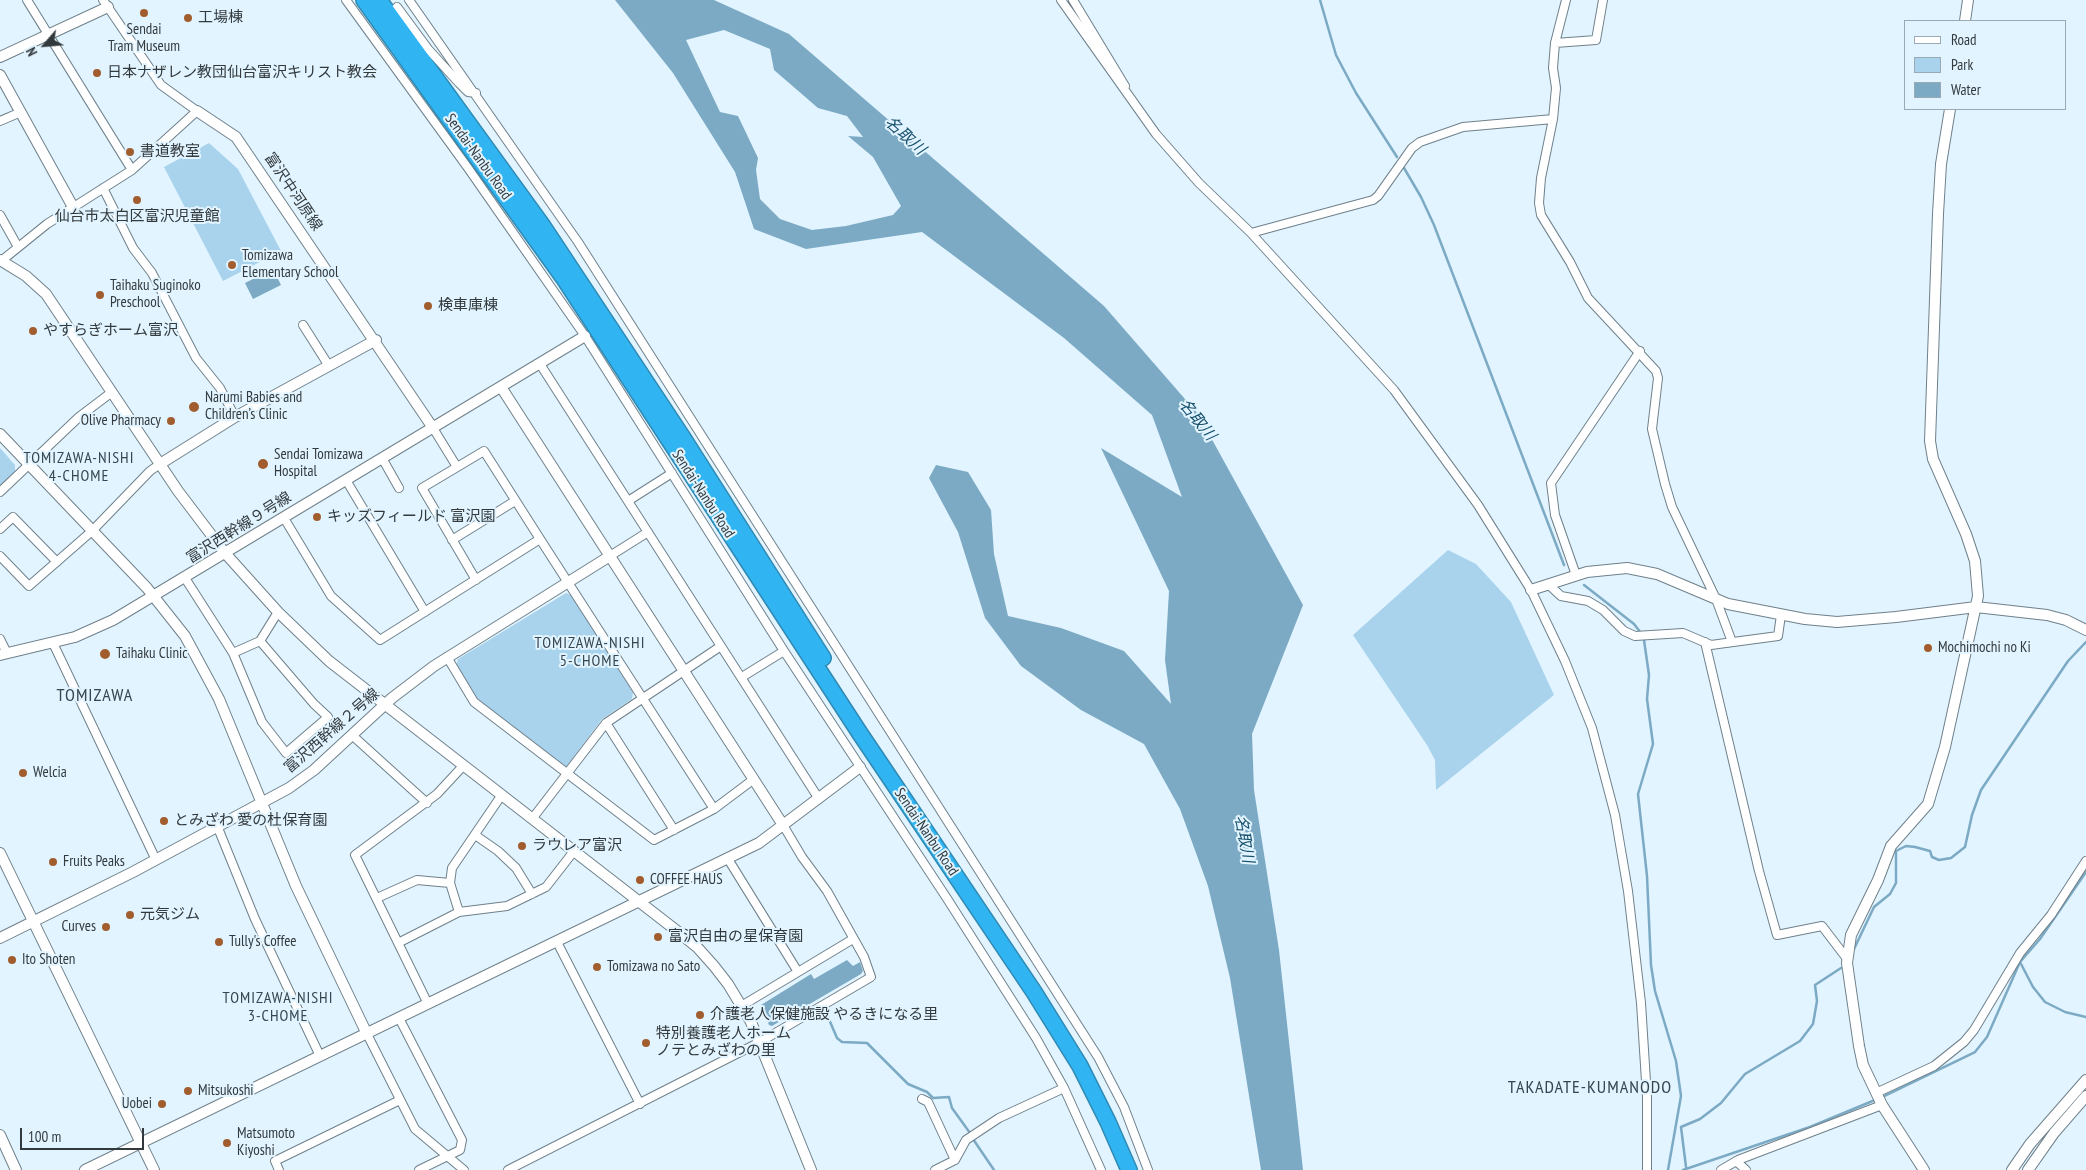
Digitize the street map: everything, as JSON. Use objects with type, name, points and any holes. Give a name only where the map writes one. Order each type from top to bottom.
[{"type":"highway","name":"Sendai-Nanbu Road","points":[[364,0],[565,280],[859,732],[1034,992]]},
{"type":"highway","name":"Sendai-Nanbu Road","points":[[379,0],[542,225],[688,446],[980,903],[1080,1066],[1129,1170]]},
{"type":"street","points":[[27,0],[132,170]]},
{"type":"street","points":[[346,0],[370,26],[585,336],[784,651],[946,896],[1036,1038],[1064,1088],[1101,1170]]},
{"type":"street","points":[[409,0],[476,93],[578,242],[1098,1057],[1124,1107],[1148,1170]]},
{"type":"street","points":[[1061,0],[1133,104],[1200,183],[1251,233],[1394,390],[1478,505],[1530,590],[1564,661],[1592,728],[1615,815],[1628,891],[1641,1002],[1648,1096],[1647,1170]]},
{"type":"street","points":[[1073,0],[1120,76],[1133,104]]},
{"type":"street","points":[[1566,0],[1555,43],[1553,68],[1556,88],[1553,119],[1541,178],[1539,203],[1541,215],[1592,303],[1651,363],[1658,378],[1652,429],[1665,484],[1672,507],[1716,599],[1732,642]]},
{"type":"street","points":[[1555,43],[1596,40],[1603,0]]},
{"type":"street","points":[[1965,20],[1968,0]]},
{"type":"street","points":[[0,57],[49,35],[105,4],[161,85],[197,111],[132,170],[47,224],[0,261],[26,276],[46,294],[160,464],[225,553],[278,612],[329,661],[385,706],[697,947],[743,1005],[760,1042],[811,1170]]},
{"type":"street","points":[[395,5],[428,49],[459,83],[468,92],[476,93]]},
{"type":"street","points":[[0,75],[73,208]]},
{"type":"street","points":[[1924,1170],[1900,1136],[1879,1099],[1863,1064],[1848,977],[1848,960],[1851,935],[1878,880],[1891,846],[1928,804],[1941,763],[1976,607],[1978,578],[1975,561],[1934,459],[1930,441],[1939,197],[1941,164],[1950,110]]},
{"type":"street","name":"富沢中河原線","points":[[197,111],[236,137],[376,340],[433,428]]},
{"type":"street","points":[[0,121],[21,112]]},
{"type":"street","points":[[1251,233],[1373,200],[1378,196],[1412,148],[1420,142],[1463,127],[1553,119]]},
{"type":"street","points":[[103,188],[133,248],[152,273],[196,358],[220,388],[235,417]]},
{"type":"street","points":[[0,215],[18,247]]},
{"type":"street","points":[[303,325],[329,366]]},
{"type":"street","name":"富沢西幹線９号線","points":[[4,654],[53,643],[94,630],[155,596],[585,336]]},
{"type":"street","points":[[0,556],[29,586],[92,531],[150,470],[235,417],[376,340]]},
{"type":"street","points":[[1576,575],[1555,515],[1551,484],[1592,421],[1601,412],[1640,351]]},
{"type":"street","points":[[540,364],[819,799]]},
{"type":"street","points":[[501,387],[754,778],[802,857],[826,891],[864,957],[871,977],[760,1042],[508,1170]]},
{"type":"street","points":[[0,492],[79,416],[112,392]]},
{"type":"street","points":[[433,428],[457,467]]},
{"type":"street","points":[[0,434],[155,596],[185,636],[201,662],[218,699],[315,927],[414,1129],[464,1170]]},
{"type":"street","points":[[476,580],[422,488],[484,451],[714,809]]},
{"type":"street","points":[[382,458],[399,488]]},
{"type":"street","points":[[628,501],[672,473]]},
{"type":"street","points":[[346,480],[425,612]]},
{"type":"street","points":[[452,540],[515,502]]},
{"type":"street","points":[[0,529],[13,516],[57,562]]},
{"type":"street","points":[[284,518],[331,596],[380,640],[540,539]]},
{"type":"street","points":[[610,556],[648,532]]},
{"type":"street","name":"富沢西幹線２号線","points":[[0,938],[34,923],[262,804],[314,770],[385,706],[447,657],[610,556]]},
{"type":"street","points":[[1530,590],[1576,575],[1604,569],[1627,568],[1657,574],[1728,604],[1781,615],[1837,622],[1896,618],[1976,607],[2048,615],[2066,620],[2086,630]]},
{"type":"street","points":[[185,578],[233,653],[262,722],[286,753],[328,717],[314,704],[260,641]]},
{"type":"street","points":[[1548,584],[1562,596],[1588,600],[1603,610],[1624,631],[1635,636],[1683,633],[1711,645],[1778,636],[1781,615]]},
{"type":"street","points":[[233,653],[260,641],[278,612]]},
{"type":"street","points":[[0,639],[4,654]]},
{"type":"street","points":[[1705,642],[1759,871],[1777,935],[1822,926],[1848,960]]},
{"type":"street","points":[[53,643],[156,860]]},
{"type":"street","points":[[532,820],[606,723],[721,646]]},
{"type":"street","points":[[742,677],[784,651]]},
{"type":"street","points":[[447,657],[474,702],[654,840],[714,809],[754,778]]},
{"type":"street","points":[[606,723],[674,830]]},
{"type":"street","points":[[353,736],[427,803]]},
{"type":"street","points":[[428,1004],[355,855],[427,803],[462,766]]},
{"type":"street","points":[[85,1170],[759,843],[860,767]]},
{"type":"street","points":[[459,912],[450,883],[452,868],[501,796]]},
{"type":"street","points":[[218,828],[255,919],[320,1056]]},
{"type":"street","points":[[475,835],[498,851],[516,868],[532,894]]},
{"type":"street","points":[[398,943],[459,912],[507,906],[546,887],[574,851]]},
{"type":"street","points":[[0,853],[154,1170]]},
{"type":"street","points":[[728,859],[798,972]]},
{"type":"street","points":[[1721,1170],[1736,1161],[1879,1099],[1934,1066],[1964,1042],[1974,1030],[2020,953],[2051,915],[2086,862]]},
{"type":"street","points":[[377,898],[416,880],[450,883]]},
{"type":"street","points":[[743,1005],[853,939]]},
{"type":"street","points":[[557,942],[640,1104]]},
{"type":"street","points":[[400,1018],[462,1140],[460,1150],[419,1170]]},
{"type":"street","points":[[2012,1170],[2030,1144],[2086,1080]]},
{"type":"street","points":[[936,1170],[956,1160],[966,1140],[974,1134],[999,1118],[1064,1088]]},
{"type":"street","points":[[2028,1170],[2054,1133],[2086,1096]]},
{"type":"street","points":[[922,1099],[928,1102],[931,1116],[956,1160]]},
{"type":"street","points":[[280,1170],[275,1161],[400,1100]]},
{"type":"street","points":[[0,1135],[16,1170]]},
{"type":"street","points":[[1647,1160],[1651,1170]]},
{"type":"street","points":[[1736,1161],[1746,1170]]},
{"type":"green space","points":[[209,143],[238,169],[281,251],[223,281],[164,167]]},
{"type":"green space","points":[[0,448],[15,465],[15,471],[0,486]]},
{"type":"green space","points":[[1448,550],[1476,564],[1511,602],[1554,695],[1436,790],[1435,760],[1427,745],[1353,635]]},
{"type":"green space","points":[[566,593],[571,595],[633,692],[632,699],[602,719],[567,766],[560,766],[477,701],[456,666],[458,659]]},
{"type":"water","name":"名取川","points":[[615,0],[714,0],[789,34],[1104,306],[1198,414],[1303,605],[1252,734],[1254,790],[1279,950],[1303,1170],[1261,1170],[1230,978],[1208,886],[1180,809],[1144,744],[1081,710],[1021,666],[985,618],[958,532],[929,478],[936,465],[968,472],[991,510],[994,554],[1008,616],[1061,628],[1124,651],[1171,704],[1165,660],[1169,591],[1101,448],[1182,497],[1152,415],[1064,338],[922,232],[806,249],[754,229],[735,172],[673,73]],"holes":[[[724,30],[770,49],[774,70],[818,108],[847,116],[863,137],[848,136],[873,157],[901,206],[893,215],[846,226],[812,230],[780,219],[760,199],[756,170],[758,158],[738,116],[720,112],[686,40]]]},
{"type":"water","points":[[273,269],[281,285],[253,299],[245,283]]},
{"type":"water","points":[[847,960],[853,966],[860,962],[863,971],[861,974],[772,1026],[769,1025],[761,1005],[811,974],[814,979]]},
{"type":"waterway","points":[[1320,0],[1336,55],[1356,93],[1397,157]]},
{"type":"waterway","points":[[1404,168],[1421,197],[1434,225],[1564,565]]},
{"type":"waterway","points":[[1584,585],[1634,624],[1641,633]]},
{"type":"waterway","points":[[1644,640],[1649,675],[1647,699],[1653,744],[1638,794],[1647,876],[1651,965],[1655,991],[1676,1061],[1681,1096],[1668,1170]]},
{"type":"waterway","points":[[1854,949],[1874,907],[1890,894],[1896,883],[1896,851],[1906,846],[1915,847],[1930,851],[1932,857],[1939,860],[1951,858],[1965,847],[1972,815],[1981,790],[2068,661],[2086,642]]},
{"type":"waterway","points":[[1880,1098],[1975,1052],[1987,1037],[2020,962],[2040,939],[2086,872]]},
{"type":"waterway","points":[[2020,962],[2033,987],[2045,1002],[2065,1012],[2086,1017]]},
{"type":"waterway","points":[[1686,1167],[1681,1127],[1700,1119],[1721,1103],[1745,1074],[1800,1041],[1813,1024],[1817,1001],[1815,985],[1841,968]]},
{"type":"waterway","points":[[825,1010],[837,1038],[842,1042],[867,1043],[908,1084],[927,1092],[933,1098],[949,1097],[952,1108],[970,1133]]},
{"type":"waterway","points":[[1683,1170],[1810,1127],[1875,1100]]},
{"type":"waterway","points":[[973,1139],[994,1170]]},
{"type":"place","name":"Sendai Tram Museum","points":[[144,13]]},
{"type":"place","name":"工場棟","points":[[188,18]]},
{"type":"place","name":"日本ナザレン教団仙台富沢キリスト教会","points":[[97,73]]},
{"type":"place","name":"書道教室","points":[[130,152]]},
{"type":"place","name":"仙台市太白区富沢児童館","points":[[137,200]]},
{"type":"place","name":"Tomizawa Elementary School","points":[[232,265]]},
{"type":"place","name":"Taihaku Suginoko Preschool","points":[[100,295]]},
{"type":"place","name":"検車庫棟","points":[[428,306]]},
{"type":"place","name":"やすらぎホーム富沢","points":[[33,331]]},
{"type":"place","name":"Narumi Babies and Children’s Clinic","points":[[194,407]]},
{"type":"place","name":"Olive Pharmacy","points":[[171,421]]},
{"type":"place","name":"Sendai Tomizawa Hospital","points":[[263,464]]},
{"type":"place","name":"キッズフィールド 富沢園","points":[[317,517]]},
{"type":"place","name":"Mochimochi no Ki","points":[[1928,648]]},
{"type":"place","name":"Taihaku Clinic","points":[[105,654]]},
{"type":"place","name":"Welcia","points":[[23,773]]},
{"type":"place","name":"とみざわ 愛の杜保育園","points":[[164,821]]},
{"type":"place","name":"ラウレア富沢","points":[[522,846]]},
{"type":"place","name":"Fruits Peaks","points":[[53,862]]},
{"type":"place","name":"COFFEE HAUS","points":[[640,880]]},
{"type":"place","name":"元気ジム","points":[[130,915]]},
{"type":"place","name":"Curves","points":[[106,927]]},
{"type":"place","name":"富沢自由の星保育園","points":[[658,937]]},
{"type":"place","name":"Tully's Coffee","points":[[219,942]]},
{"type":"place","name":"Ito Shoten","points":[[12,960]]},
{"type":"place","name":"Tomizawa no Sato","points":[[597,967]]},
{"type":"place","name":"介護老人保健施設 やるきになる里","points":[[700,1015]]},
{"type":"place","name":"特別養護老人ホーム ノテとみざわの里","points":[[646,1043]]},
{"type":"place","name":"Mitsukoshi","points":[[188,1091]]},
{"type":"place","name":"Uobei","points":[[162,1104]]},
{"type":"place","name":"Matsumoto Kiyoshi","points":[[227,1143]]},
{"type":"district","name":"TOMIZAWA-NISHI 4-CHOME","points":[[79,467]]},
{"type":"district","name":"TOMIZAWA-NISHI 5-CHOME","points":[[590,652]]},
{"type":"district","name":"TOMIZAWA","points":[[95,696]]},
{"type":"district","name":"TOMIZAWA-NISHI 3-CHOME","points":[[278,1007]]},
{"type":"district","name":"TAKADATE-KUMANODO","points":[[1590,1088]]}]
